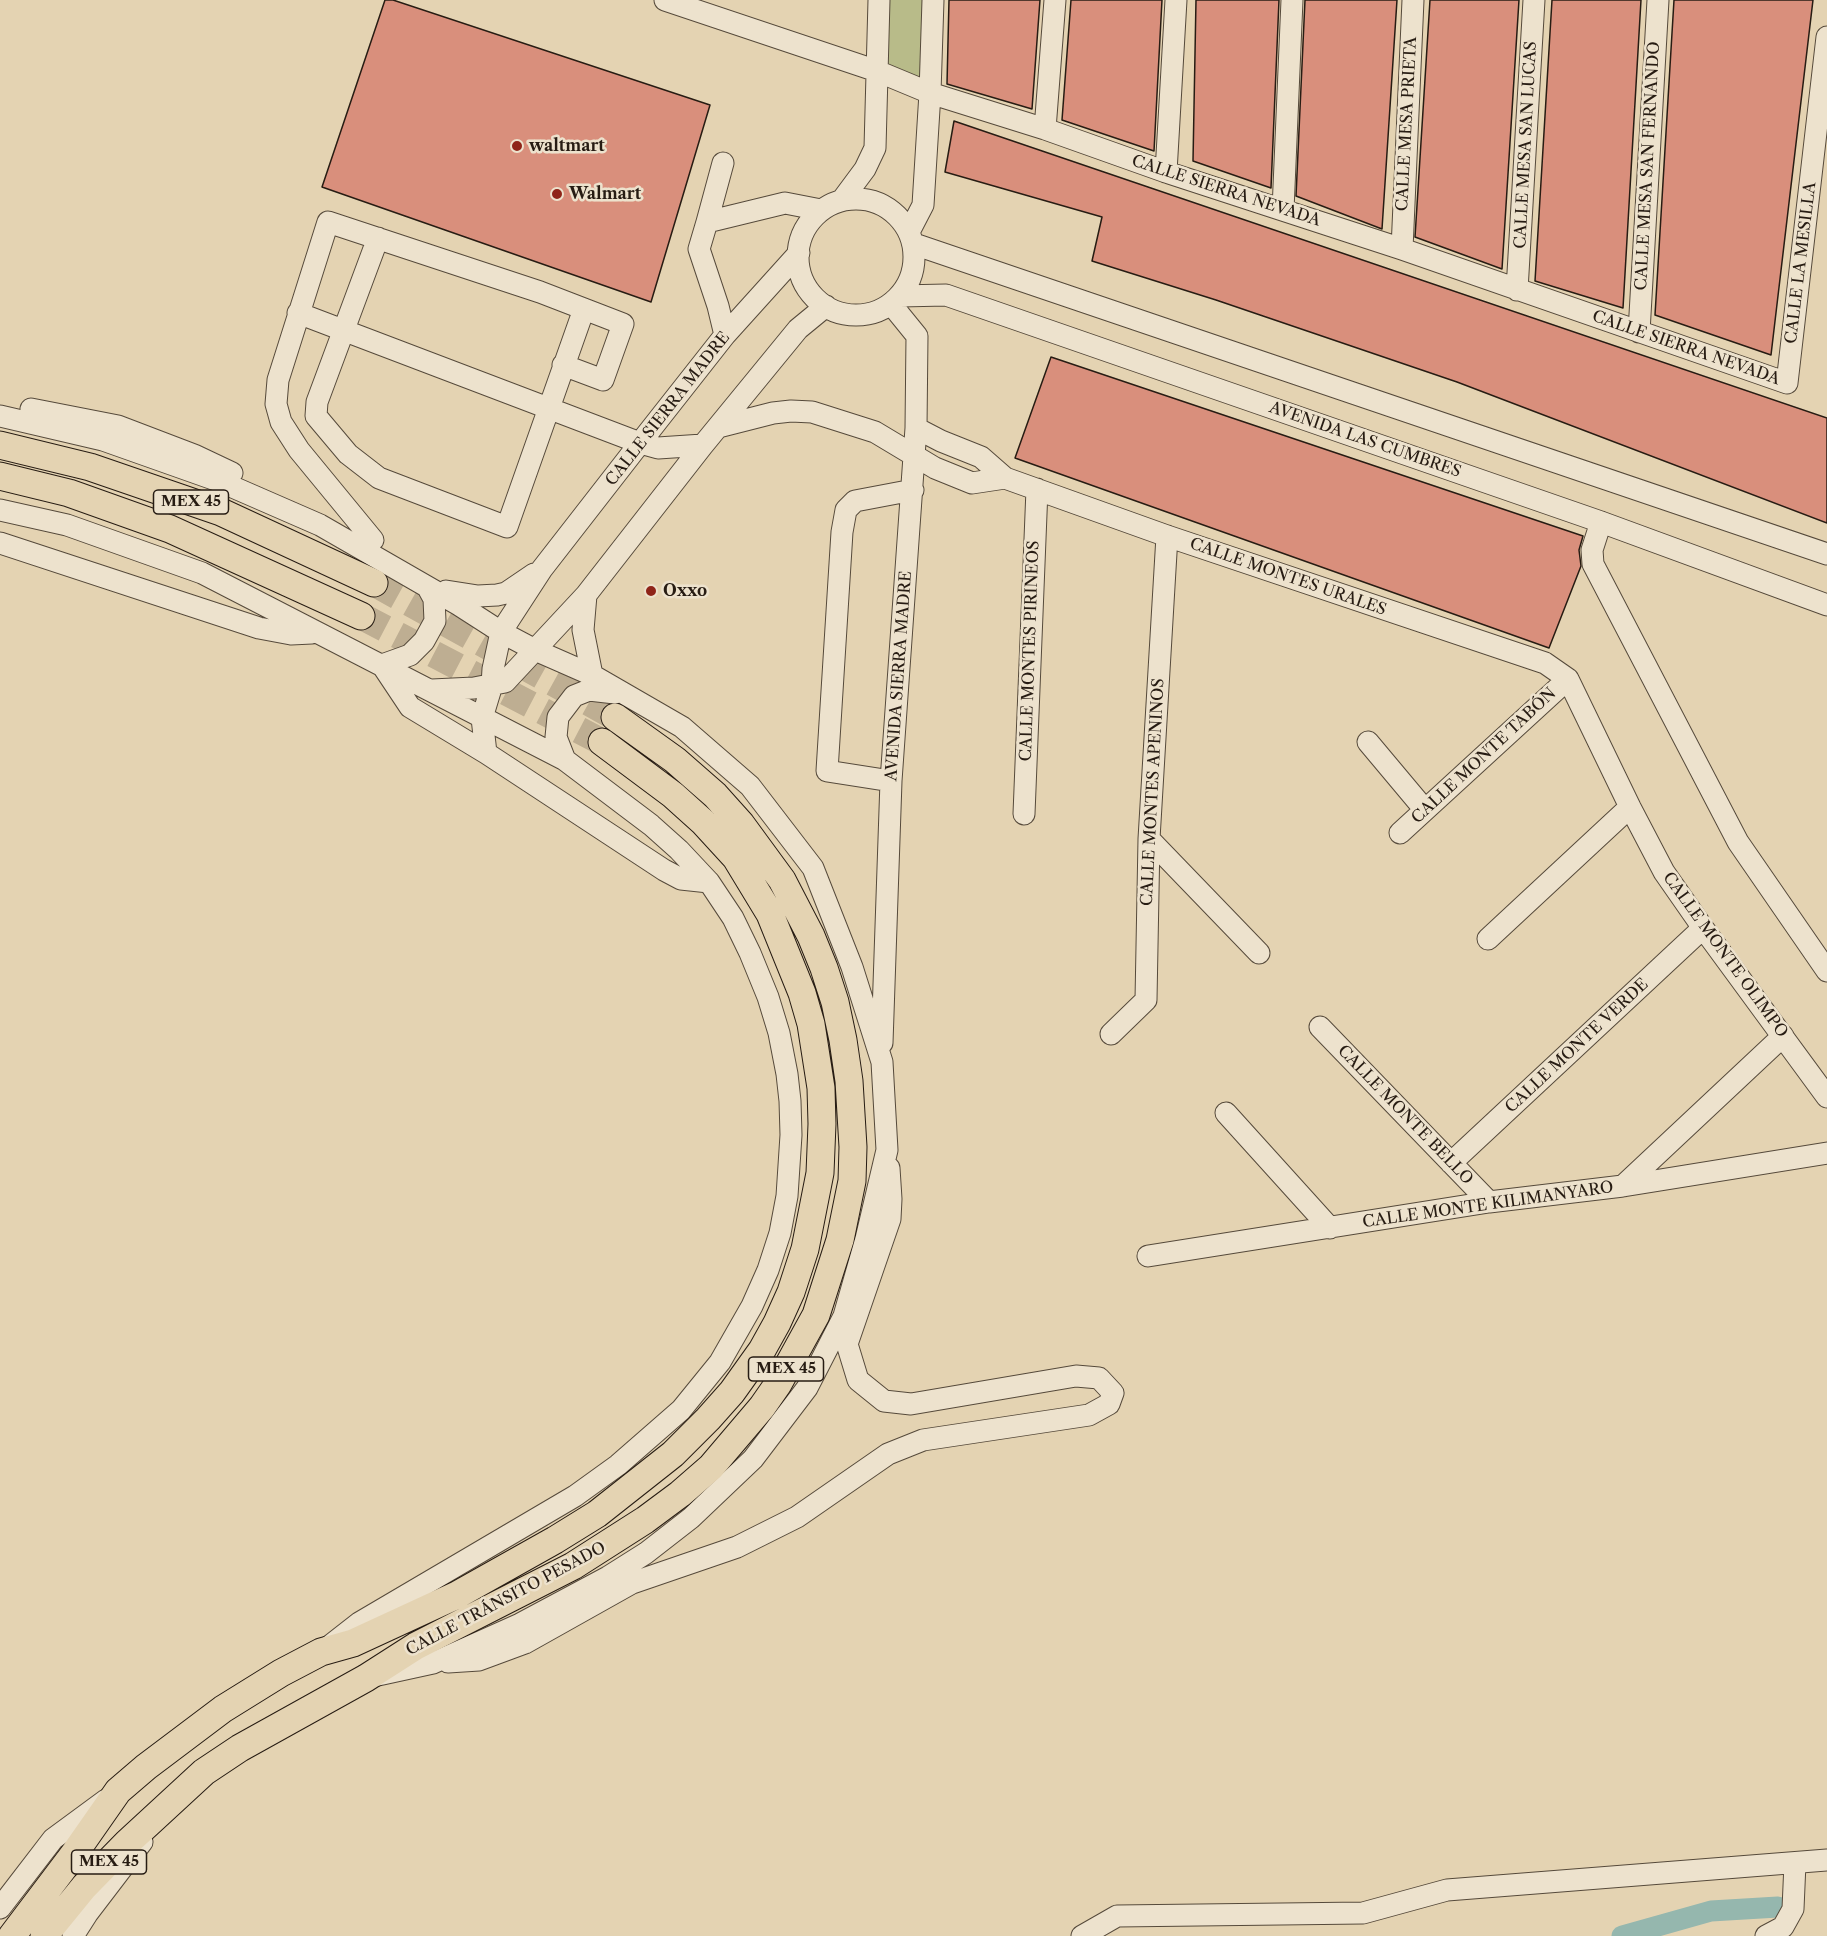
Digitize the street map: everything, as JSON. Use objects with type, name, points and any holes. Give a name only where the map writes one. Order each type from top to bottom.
[{"type":"main road","name":"MEX 45","points":[[0,444],[90,467],[221,512],[374,583]]},
{"type":"main road","name":"MEX 45","points":[[0,476],[69,494],[170,529],[361,616]]},
{"type":"main road","name":"CALLE TRÁNSITO PESADO","points":[[44,1936],[84,1887],[204,1772],[240,1748],[366,1678],[416,1646],[525,1591],[597,1551],[680,1494],[711,1467],[762,1407],[778,1384],[816,1315],[840,1240],[852,1181],[853,1148],[849,1081],[835,1002],[811,936],[782,880],[754,840],[715,795],[675,760],[620,706]]},
{"type":"main road","name":"CALLE TRÁNSITO PESADO","points":[[12,1936],[118,1791],[146,1767],[223,1709],[281,1673],[321,1652],[353,1643],[407,1620],[496,1573],[597,1514],[673,1454],[732,1392],[762,1350],[777,1323],[805,1250],[820,1173],[821,1088],[812,1024],[770,914],[735,858],[703,822],[674,795],[602,742]]},
{"type":"street","name":"CALLE SIERRA NEVADA","points":[[665,0],[701,6],[930,93],[1045,129],[1166,172],[1402,249],[1787,383]]},
{"type":"street","points":[[842,200],[865,169],[875,148],[879,0]]},
{"type":"street","points":[[933,0],[923,205],[911,238],[914,263],[910,281],[895,300],[870,313],[848,314],[826,306],[811,292],[801,274],[798,253],[802,235],[821,210],[842,200],[868,200],[893,211],[911,238],[1827,554]]},
{"type":"street","points":[[1045,129],[1055,0]]},
{"type":"street","points":[[1166,172],[1176,0]]},
{"type":"street","points":[[1282,210],[1292,0]]},
{"type":"street","name":"CALLE MESA PRIETA","points":[[1402,249],[1413,0]]},
{"type":"street","name":"CALLE MESA SAN LUCAS","points":[[1517,290],[1534,0]]},
{"type":"street","name":"CALLE MESA SAN FERNANDO","points":[[1639,332],[1658,0]]},
{"type":"street","name":"CALLE LA MESILLA","points":[[1787,383],[1827,37]]},
{"type":"street","points":[[723,163],[699,249],[725,335]]},
{"type":"street","points":[[707,222],[785,203],[821,210]]},
{"type":"street","points":[[402,571],[373,540],[299,450],[281,422],[276,404],[278,380],[328,222],[540,292],[623,324],[603,380],[563,365]]},
{"type":"street","points":[[378,238],[317,402],[316,416],[348,453],[379,478],[507,527],[584,309]]},
{"type":"street","name":"CALLE SIERRA MADRE","points":[[542,568],[725,335],[798,253]]},
{"type":"street","name":"AVENIDA LAS CUMBRES","points":[[895,300],[946,295],[1601,522],[1827,605]]},
{"type":"street","name":"AVENIDA SIERRA MADRE","points":[[881,1059],[891,781],[916,428],[917,336],[895,300]]},
{"type":"street","points":[[430,690],[505,682],[586,595],[798,328],[826,306]]},
{"type":"street","points":[[298,313],[658,448],[703,445]]},
{"type":"street","points":[[0,403],[118,426],[194,455],[373,540]]},
{"type":"street","name":"CALLE MONTES URALES","points":[[718,427],[773,413],[812,412],[874,432],[941,471],[972,483],[1005,478]]},
{"type":"street","points":[[0,416],[103,440],[219,481],[320,525],[402,571],[501,632],[592,675],[620,706]]},
{"type":"street","name":"CALLE MONTES URALES","points":[[916,428],[981,457],[1005,478],[1167,536],[1545,663],[1568,679]]},
{"type":"street","name":"CALLE MONTES PIRINEOS","points":[[1024,814],[1037,489]]},
{"type":"street","points":[[891,781],[827,771],[842,532],[846,510],[855,501],[913,490]]},
{"type":"street","points":[[0,510],[67,525],[202,573],[565,760],[651,825],[680,850],[709,882],[733,918],[750,953],[768,996],[779,1033],[787,1074],[791,1135],[787,1196],[780,1233],[768,1270],[752,1306],[720,1362],[688,1402],[648,1441],[618,1465],[575,1496],[359,1623],[321,1652]]},
{"type":"street","points":[[1601,522],[1592,550],[1593,564],[1738,842],[1827,971]]},
{"type":"street","name":"CALLE MONTES APENINOS","points":[[1111,1034],[1146,1000],[1149,838],[1167,536]]},
{"type":"street","points":[[0,543],[259,628],[291,634],[318,633]]},
{"type":"street","points":[[428,588],[478,596],[497,595],[506,593],[542,568]]},
{"type":"street","points":[[486,753],[483,718],[492,685],[501,632],[542,568]]},
{"type":"street","points":[[382,665],[410,655],[424,641],[435,621],[435,599],[428,588]]},
{"type":"street","points":[[586,595],[583,630],[592,675]]},
{"type":"street","points":[[382,665],[410,707],[486,753],[664,870],[681,879],[709,882]]},
{"type":"street","name":"CALLE MONTE OLIMPO","points":[[1568,679],[1664,872],[1827,1097]]},
{"type":"street","name":"CALLE MONTE TABÓN","points":[[1400,833],[1568,679]]},
{"type":"street","points":[[366,1678],[433,1663],[479,1660],[525,1643],[632,1584],[737,1546],[797,1517],[888,1454],[923,1440],[1089,1415],[1109,1404],[1113,1393],[1099,1378],[1076,1376],[911,1404],[884,1401],[858,1380],[847,1344],[890,1219],[891,1200],[881,1059],[852,967],[813,868],[750,786],[682,727],[620,706],[589,690],[574,696],[558,717],[556,737],[565,760]]},
{"type":"street","points":[[1368,742],[1425,810]]},
{"type":"street","points":[[1488,939],[1630,807]]},
{"type":"street","points":[[1149,838],[1259,953]]},
{"type":"street","name":"CALLE MONTE VERDE","points":[[1451,1163],[1703,928]]},
{"type":"street","name":"CALLE MONTE BELLO","points":[[1320,1028],[1489,1202]]},
{"type":"street","points":[[1623,1186],[1783,1036]]},
{"type":"street","points":[[1227,1113],[1330,1228]]},
{"type":"street","points":[[433,1663],[540,1614],[637,1559],[692,1518],[753,1459],[807,1388],[844,1316],[866,1239],[887,1150]]},
{"type":"street","name":"CALLE MONTE KILIMANYARO","points":[[1148,1256],[1489,1202],[1623,1186],[1827,1153]]},
{"type":"street","points":[[0,1908],[53,1839],[118,1791]]},
{"type":"street","points":[[73,1936],[87,1914],[179,1794]]},
{"type":"street","points":[[1082,1936],[1117,1916],[1363,1913],[1447,1890],[1827,1860]]},
{"type":"street","points":[[1766,1936],[1783,1927],[1793,1909],[1795,1863]]},
{"type":"green space","points":[[888,0],[926,0],[923,79],[880,68]]},
{"type":"building","name":"waltmart","points":[[385,0],[393,0],[710,105],[651,302],[322,187]]},
{"type":"building","points":[[949,0],[1040,0],[1032,109],[947,84]]},
{"type":"building","points":[[1071,0],[1162,0],[1154,151],[1062,120]]},
{"type":"building","points":[[1196,0],[1279,0],[1271,188],[1193,161]]},
{"type":"building","points":[[1305,0],[1397,0],[1382,229],[1296,196]]},
{"type":"building","points":[[1430,0],[1519,0],[1502,269],[1415,237]]},
{"type":"building","points":[[1552,0],[1641,0],[1623,308],[1535,281]]},
{"type":"building","points":[[1674,0],[1813,0],[1771,355],[1655,315]]},
{"type":"building","points":[[954,121],[1827,418],[1827,523],[1457,382],[1216,300],[1092,261],[1102,217],[945,172]]},
{"type":"building","points":[[1051,357],[1583,536],[1579,550],[1581,566],[1549,648],[1015,458]]},
{"type":"waterway","points":[[1622,1936],[1711,1911],[1778,1907]]},
{"type":"tunnel","points":[[374,583],[615,717]]},
{"type":"tunnel","points":[[361,616],[602,742]]},
{"type":"place","name":"waltmart","points":[[517,146]]},
{"type":"place","name":"Walmart","points":[[557,194]]},
{"type":"place","name":"Oxxo","points":[[651,591]]}]
